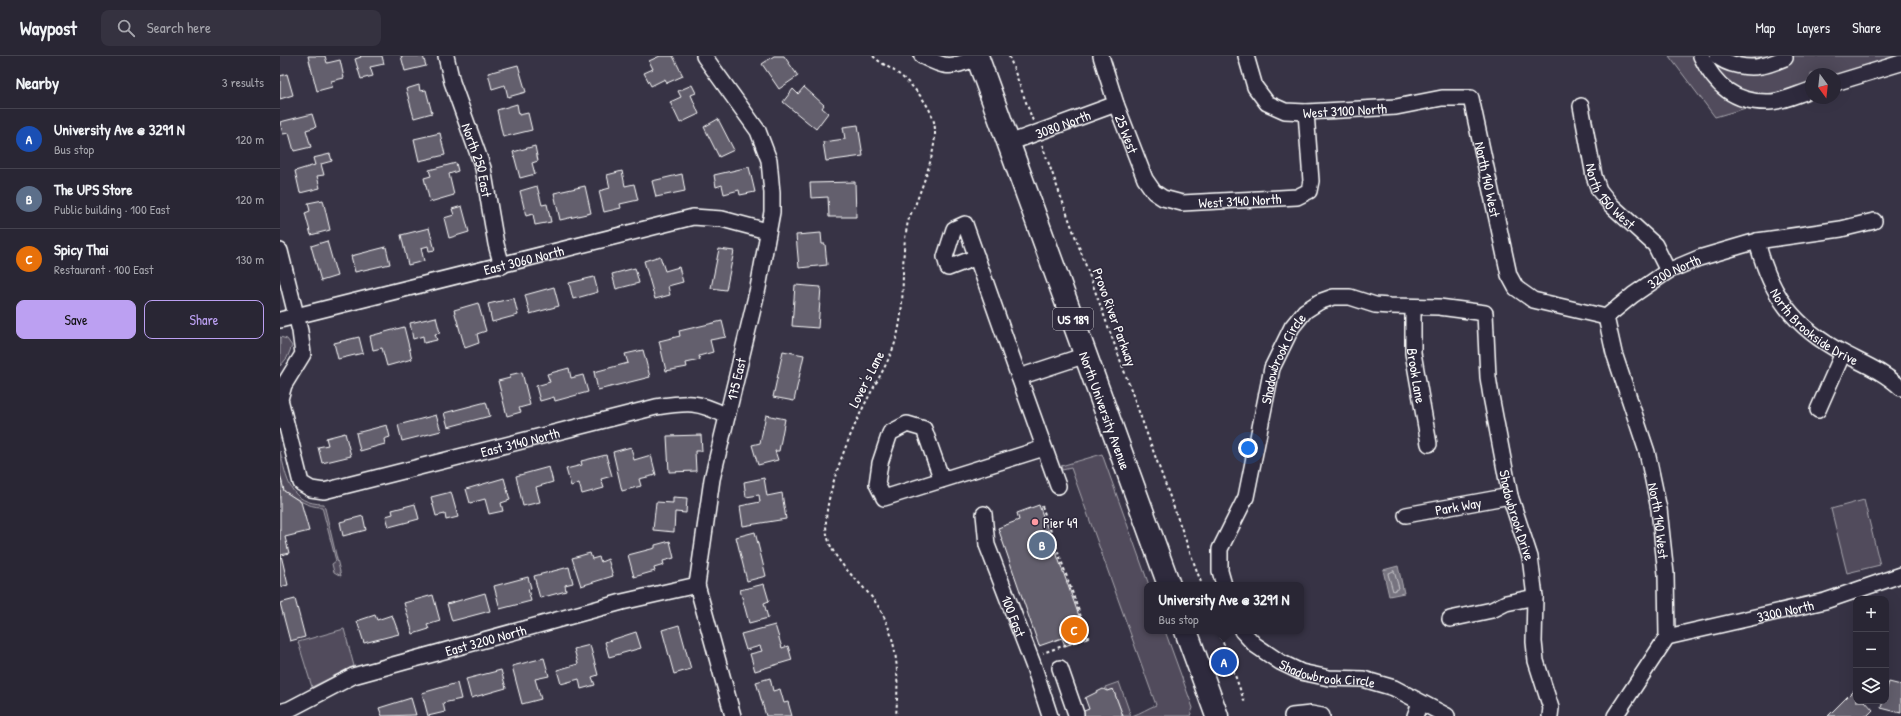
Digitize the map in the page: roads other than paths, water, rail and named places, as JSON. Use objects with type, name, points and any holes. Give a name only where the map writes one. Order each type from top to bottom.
[{"type":"highway","name":"North University Avenue","points":[[977,57],[1168,582]]},
{"type":"highway","points":[[1187,634],[1217,716]]},
{"type":"street","name":"North 250 East","points":[[446,56],[452,82],[483,168],[496,244],[502,266]]},
{"type":"street","name":"175 East","points":[[704,56],[718,77],[744,109],[758,131],[769,160],[772,193],[772,212],[767,231],[758,288],[712,480],[697,585],[733,716]]},
{"type":"street","points":[[922,56],[940,66],[951,66],[977,57]]},
{"type":"street","name":"25 West","points":[[1101,56],[1116,104],[1145,179],[1154,192],[1170,201]]},
{"type":"street","points":[[1702,56],[1714,78],[1727,90],[1746,100],[1770,102],[1805,92]]},
{"type":"street","points":[[1717,56],[1735,65],[1750,66],[1762,66],[1785,58]]},
{"type":"street","name":"West 3100 North","points":[[1247,59],[1255,87],[1268,103],[1285,111],[1306,112],[1396,107],[1442,98],[1471,98]]},
{"type":"street","points":[[1841,81],[1901,63]]},
{"type":"street","name":"North 140 West","points":[[1471,98],[1506,260],[1510,275],[1516,288],[1533,300],[1606,317],[1614,353],[1647,452],[1659,509],[1666,574],[1667,637]]},
{"type":"street","name":"3080 North","points":[[1009,143],[1116,104]]},
{"type":"street","name":"North 150 West","points":[[1581,106],[1594,176],[1599,190],[1612,205],[1655,244],[1668,270]]},
{"type":"street","name":"West 3140 North","points":[[1170,201],[1182,203],[1297,197],[1309,191],[1311,181],[1306,112]]},
{"type":"street","name":"East 3060 North","points":[[280,320],[502,266],[693,217],[722,219],[767,231]]},
{"type":"street","name":"3200 North","points":[[1606,317],[1632,295],[1668,270],[1699,258],[1757,241],[1841,229],[1874,221]]},
{"type":"street","name":"North Brookside Drive","points":[[1757,241],[1763,266],[1772,287],[1784,306],[1801,325],[1819,339],[1877,370],[1901,388]]},
{"type":"street","points":[[280,251],[297,316]]},
{"type":"street","points":[[977,257],[1058,486]]},
{"type":"street","name":"Shadowbrook Circle","points":[[1223,582],[1220,571],[1220,549],[1246,497],[1272,368],[1292,327],[1305,311],[1319,302],[1333,297],[1350,297],[1375,305],[1439,307],[1485,313]]},
{"type":"street","name":"Brook Lane","points":[[1413,307],[1413,352],[1429,444]]},
{"type":"street","name":"Shadowbrook Drive","points":[[1485,313],[1488,377],[1510,496],[1530,557],[1535,597],[1534,642],[1536,660],[1551,708],[1550,716]]},
{"type":"street","name":"East 3140 North","points":[[297,316],[303,354],[284,385],[280,399],[301,483],[311,489],[324,490],[656,407],[685,403],[706,406],[727,416]]},
{"type":"street","points":[[1818,410],[1843,353]]},
{"type":"street","points":[[1019,377],[1086,355]]},
{"type":"street","points":[[942,480],[924,429],[907,424],[890,433],[880,463],[877,484],[884,498],[942,480],[1044,448]]},
{"type":"street","name":"Park Way","points":[[1406,515],[1510,496]]},
{"type":"street","name":"100 East","points":[[984,514],[987,545],[1034,667],[1050,716]]},
{"type":"street","name":"3300 North","points":[[1667,637],[1825,601],[1901,575]]},
{"type":"street","name":"East 3200 North","points":[[280,712],[290,709],[353,676],[622,602],[697,585]]},
{"type":"street","points":[[1450,619],[1492,610],[1506,603],[1535,597]]},
{"type":"street","name":"Shadowbrook Circle","points":[[1245,634],[1255,645],[1280,662],[1301,672],[1329,678],[1363,679],[1394,688],[1418,709]]},
{"type":"street","points":[[1615,716],[1667,637]]},
{"type":"street","points":[[1060,668],[1076,714]]},
{"type":"street","points":[[1418,709],[1436,709],[1447,716]]},
{"type":"street","points":[[1292,716],[1311,714],[1322,716]]},
{"type":"water","points":[[1398,566],[1404,593],[1389,596],[1383,570]]},
{"type":"place","name":"Pier 49","points":[[1035,522]]},
{"type":"place","name":"The UPS Store","points":[[1042,545]]},
{"type":"place","name":"Spicy Thai","points":[[1074,630]]},
{"type":"place","name":"University Ave @ 3291 N","points":[[1224,662]]}]
